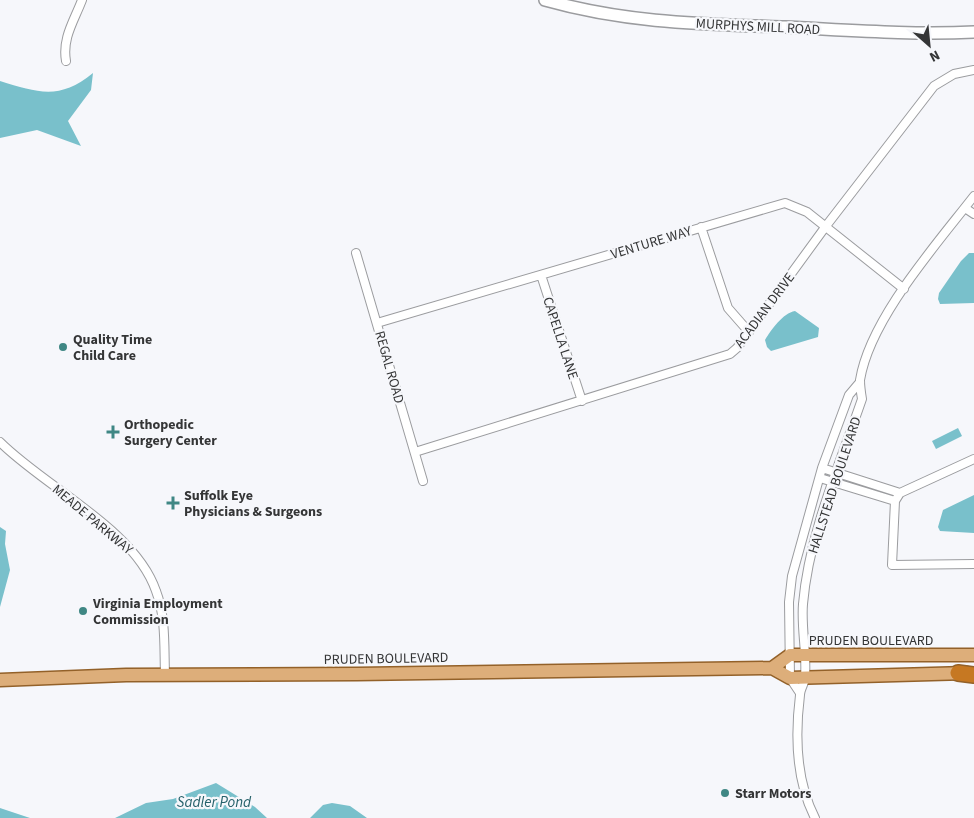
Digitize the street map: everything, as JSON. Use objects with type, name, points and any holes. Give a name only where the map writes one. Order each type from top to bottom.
[{"type":"highway","points":[[958,672],[974,674]]},
{"type":"main road","name":"PRUDEN BOULEVARD","points":[[772,668],[790,655],[974,655]]},
{"type":"main road","name":"PRUDEN BOULEVARD","points":[[0,680],[165,674],[357,674],[772,668],[790,678],[958,672]]},
{"type":"street","points":[[66,61],[65,43],[82,0]]},
{"type":"street","name":"MURPHYS MILL ROAD","points":[[545,0],[616,17],[658,22],[906,33],[974,32]]},
{"type":"street","name":"ACADIAN DRIVE","points":[[415,452],[718,360],[737,348],[826,226],[934,86],[954,74],[974,70]]},
{"type":"street","name":"HALLSTEAD BOULEVARD","points":[[790,678],[789,602],[792,576],[822,468],[849,395],[860,382],[877,333],[904,289],[974,196]]},
{"type":"street","name":"VENTURE WAY","points":[[377,323],[785,203],[807,212],[904,289]]},
{"type":"street","points":[[965,208],[974,214]]},
{"type":"street","points":[[701,227],[728,308],[749,332]]},
{"type":"street","name":"REGAL ROAD","points":[[356,253],[424,481]]},
{"type":"street","name":"CAPELLA LANE","points":[[540,274],[582,401]]},
{"type":"street","name":"HALLSTEAD BOULEVARD","points":[[805,678],[803,605],[809,569],[817,529],[862,399],[860,382]]},
{"type":"street","name":"MEADE PARKWAY","points":[[0,442],[17,458],[125,542],[144,565],[157,592],[161,608],[165,674]]},
{"type":"street","points":[[974,459],[900,493],[895,501],[892,565],[974,564]]},
{"type":"street","points":[[822,468],[900,493]]},
{"type":"street","points":[[820,478],[895,501]]},
{"type":"street","points":[[790,678],[800,693]]},
{"type":"street","points":[[805,678],[800,693],[799,770],[804,792],[815,818]]},
{"type":"water","points":[[93,73],[91,90],[68,121],[81,146],[37,130],[0,138],[0,81],[26,89],[49,92],[70,87]]},
{"type":"water","points":[[969,253],[974,253],[974,303],[940,304],[938,299],[939,293],[961,261]]},
{"type":"water","points":[[795,311],[819,328],[818,337],[771,351],[767,347],[765,340],[782,318]]},
{"type":"water","points":[[958,428],[962,436],[936,449],[932,441]]},
{"type":"water","points":[[974,495],[974,533],[940,531],[938,527],[943,510]]},
{"type":"water","points":[[0,527],[6,531],[5,544],[10,570],[0,607]]},
{"type":"water","name":"Sadler Pond","points":[[216,783],[255,807],[267,818],[115,818],[146,803],[173,799]]},
{"type":"water","points":[[332,803],[350,806],[367,818],[310,818],[323,805]]},
{"type":"water","points":[[0,808],[30,818],[0,818]]},
{"type":"place","name":"Quality Time Child Care","points":[[63,347]]},
{"type":"place","name":"Orthopedic Surgery Center","points":[[113,432]]},
{"type":"place","name":"Suffolk Eye Physicians & Surgeons","points":[[173,503]]},
{"type":"place","name":"Virginia Employment Commission","points":[[83,611]]},
{"type":"place","name":"Starr Motors","points":[[725,793]]}]
